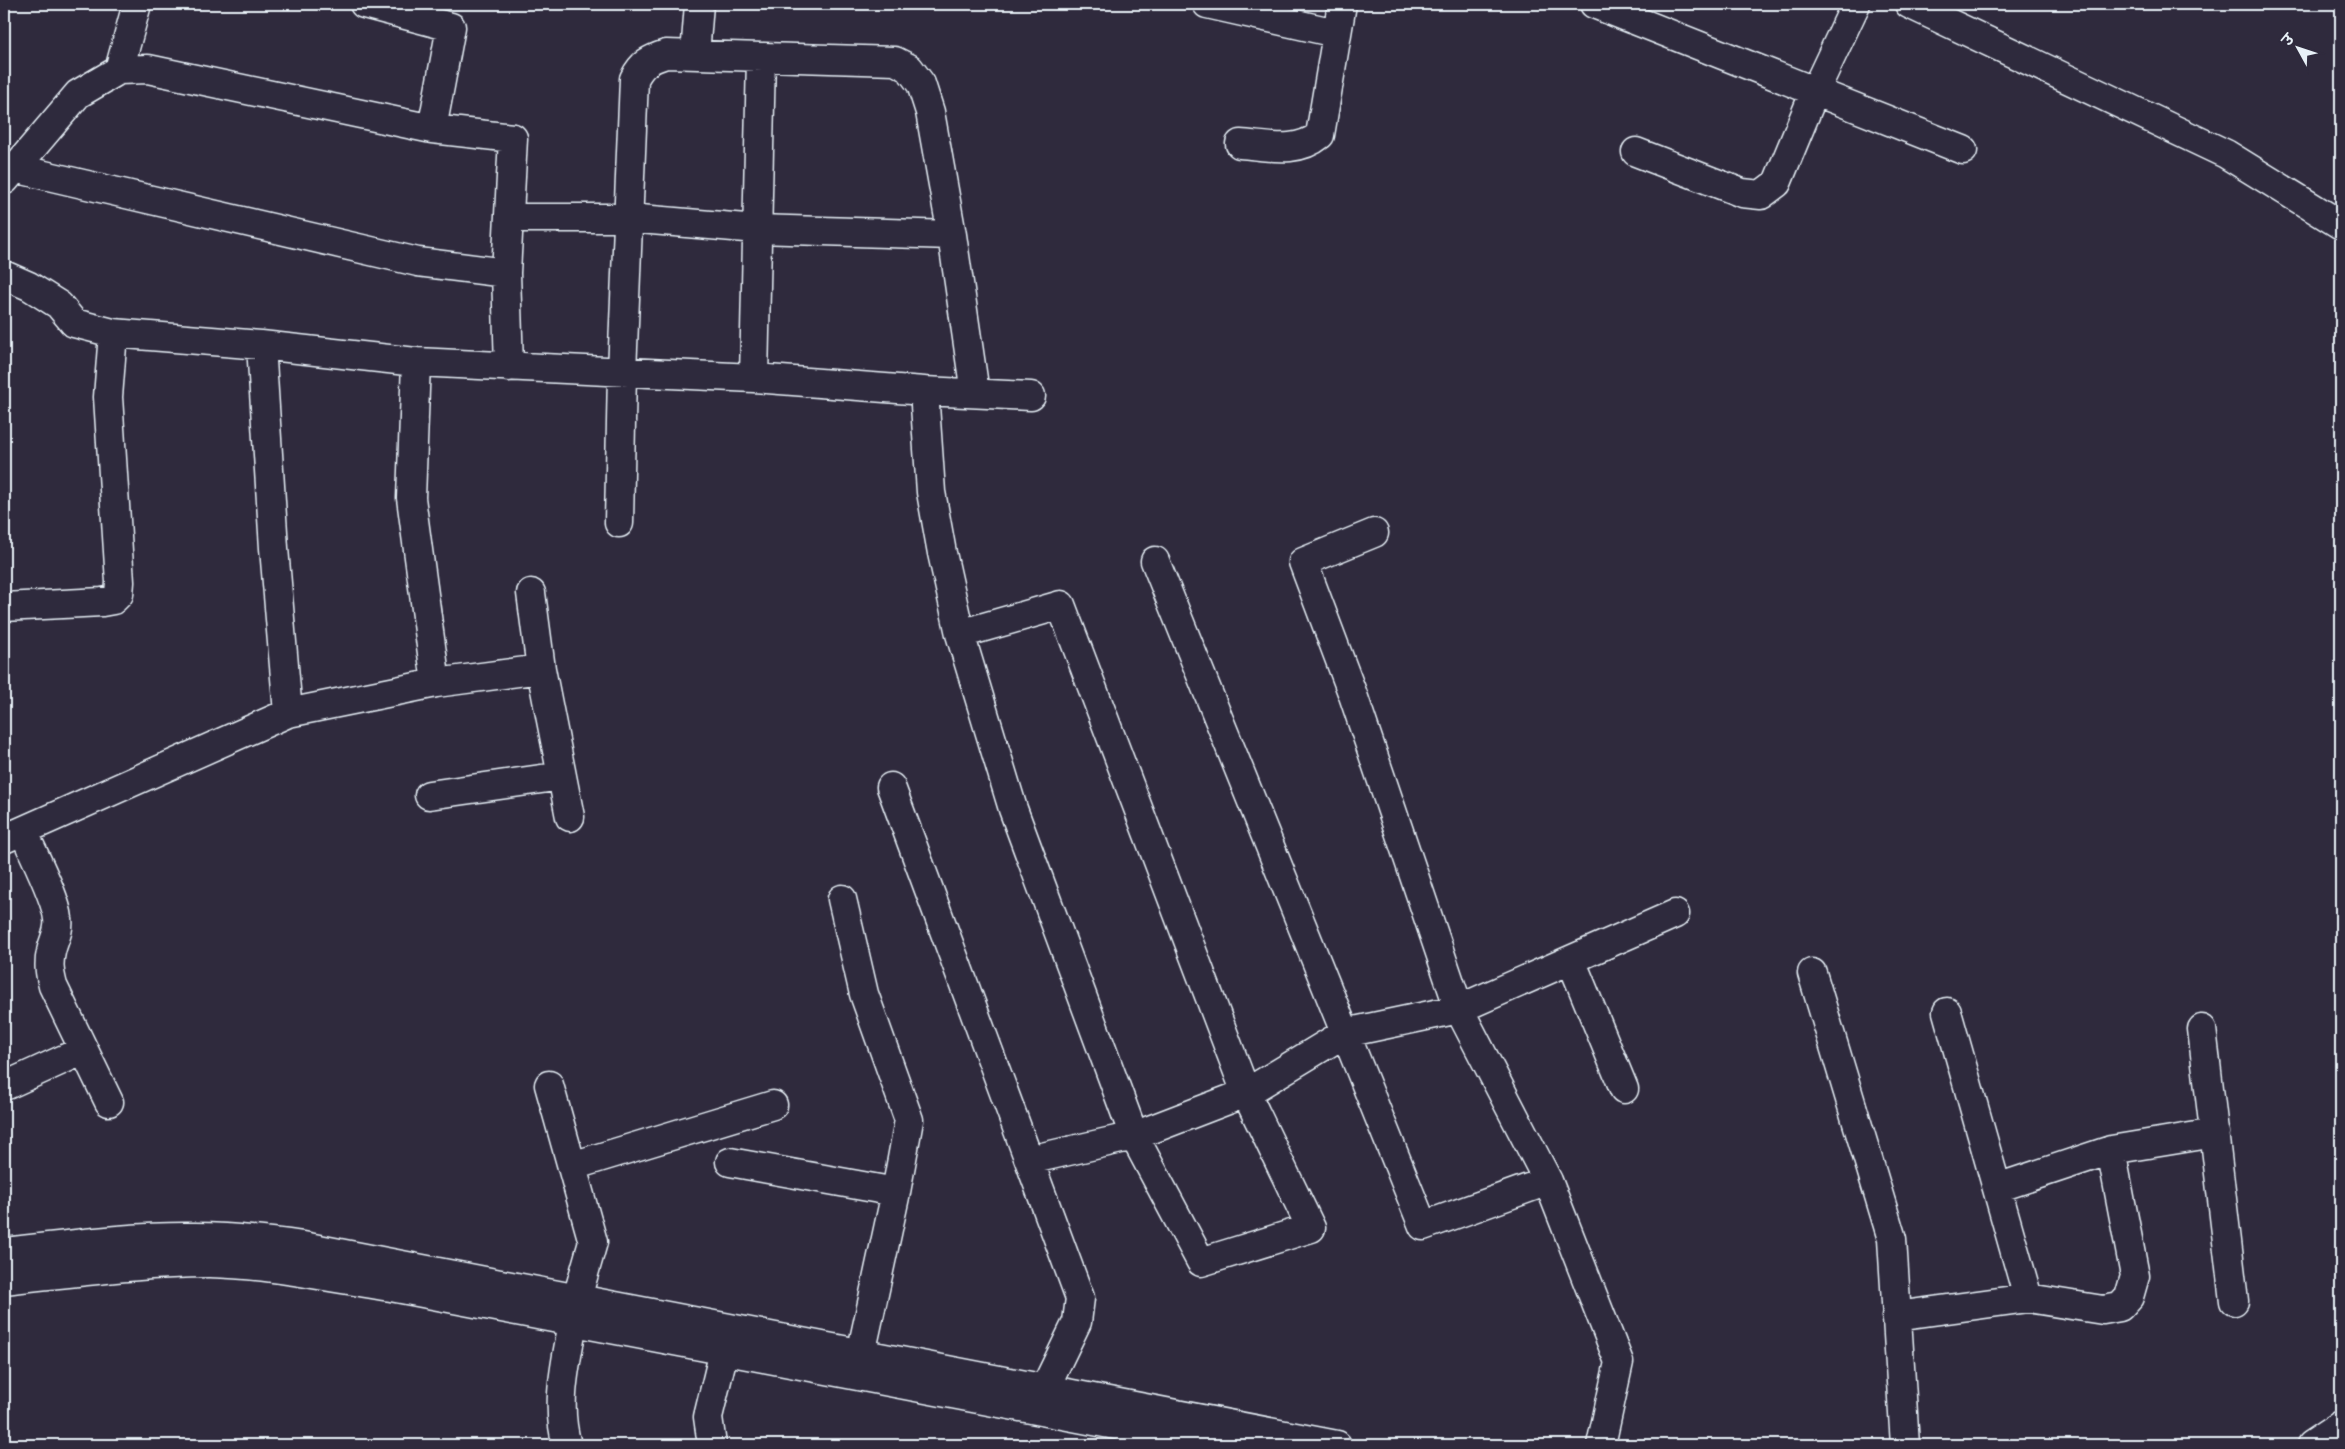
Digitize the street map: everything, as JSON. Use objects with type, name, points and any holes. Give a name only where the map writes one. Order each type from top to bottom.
[{"type":"main road","points":[[120,70],[137,4]]},
{"type":"main road","points":[[364,4],[451,27],[432,129]]},
{"type":"main road","points":[[696,55],[700,4]]},
{"type":"main road","points":[[1207,4],[1336,33]]},
{"type":"main road","points":[[1240,144],[1297,148],[1310,143],[1320,135],[1342,4]]},
{"type":"main road","points":[[1594,4],[1962,150]]},
{"type":"main road","points":[[1636,152],[1742,193],[1761,195],[1778,182],[1815,91],[1856,4]]},
{"type":"main road","points":[[1909,4],[2226,154],[2341,225]]},
{"type":"main road","points":[[619,523],[622,372],[634,79],[641,65],[653,58],[666,54],[895,61],[909,68],[921,84],[930,112],[952,235],[974,393]]},
{"type":"main road","points":[[754,378],[762,57]]},
{"type":"main road","points":[[506,273],[418,262],[9,175],[78,94],[120,70],[148,70],[432,129],[512,138],[506,273],[509,367]]},
{"type":"main road","points":[[509,218],[628,218],[757,229],[952,235]]},
{"type":"main road","points":[[4,275],[29,286],[58,304],[74,323],[113,333],[261,345],[416,362],[754,378],[924,392],[1031,396]]},
{"type":"main road","points":[[4,606],[102,602],[113,600],[119,594],[120,582],[108,397],[113,333]]},
{"type":"main road","points":[[261,345],[274,548],[288,713]]},
{"type":"main road","points":[[416,362],[411,498],[436,683]]},
{"type":"main road","points":[[924,392],[931,492],[960,634],[1013,809],[1134,1136],[1200,1262],[1311,1228],[1246,1093],[1060,605],[960,634]]},
{"type":"main road","points":[[1374,533],[1303,562],[1353,695],[1460,1010],[1548,1181],[1619,1362],[1601,1445]]},
{"type":"main road","points":[[1155,562],[1423,1226],[1548,1181]]},
{"type":"main road","points":[[530,592],[541,669],[570,817]]},
{"type":"main road","points":[[109,1102],[53,986],[48,970],[50,952],[58,932],[58,918],[54,904],[14,836],[288,713],[436,683],[541,669]]},
{"type":"main road","points":[[429,796],[562,776]]},
{"type":"main road","points":[[892,787],[1080,1298],[1077,1322],[1044,1390]]},
{"type":"main road","points":[[842,899],[864,994],[908,1120],[896,1192],[861,1354]]},
{"type":"main road","points":[[1029,1160],[1134,1136],[1246,1093],[1345,1034],[1460,1010],[1675,914]]},
{"type":"main road","points":[[1571,960],[1624,1089]]},
{"type":"main road","points":[[1812,973],[1892,1239],[1905,1445]]},
{"type":"main road","points":[[1947,1012],[2028,1298]]},
{"type":"main road","points":[[2202,1030],[2234,1301]]},
{"type":"main road","points":[[7,1085],[84,1050]]},
{"type":"main road","points":[[549,1086],[593,1242],[575,1310],[561,1387],[561,1426],[566,1445]]},
{"type":"main road","points":[[572,1166],[773,1105]]},
{"type":"main road","points":[[1997,1188],[2111,1150],[2215,1134]]},
{"type":"main road","points":[[1896,1316],[2028,1298],[2103,1310],[2120,1307],[2129,1298],[2135,1276],[2111,1150]]},
{"type":"main road","points":[[730,1162],[896,1192]]},
{"type":"main road","points":[[4,1252],[194,1237],[249,1239],[302,1246],[575,1310],[724,1351],[1220,1445]]},
{"type":"main road","points":[[4,1280],[145,1265],[210,1263],[278,1269],[391,1287],[575,1310],[861,1354],[1337,1445]]},
{"type":"main road","points":[[712,1445],[708,1417],[724,1351]]},
{"type":"main road","points":[[2311,1445],[2341,1425]]}]
